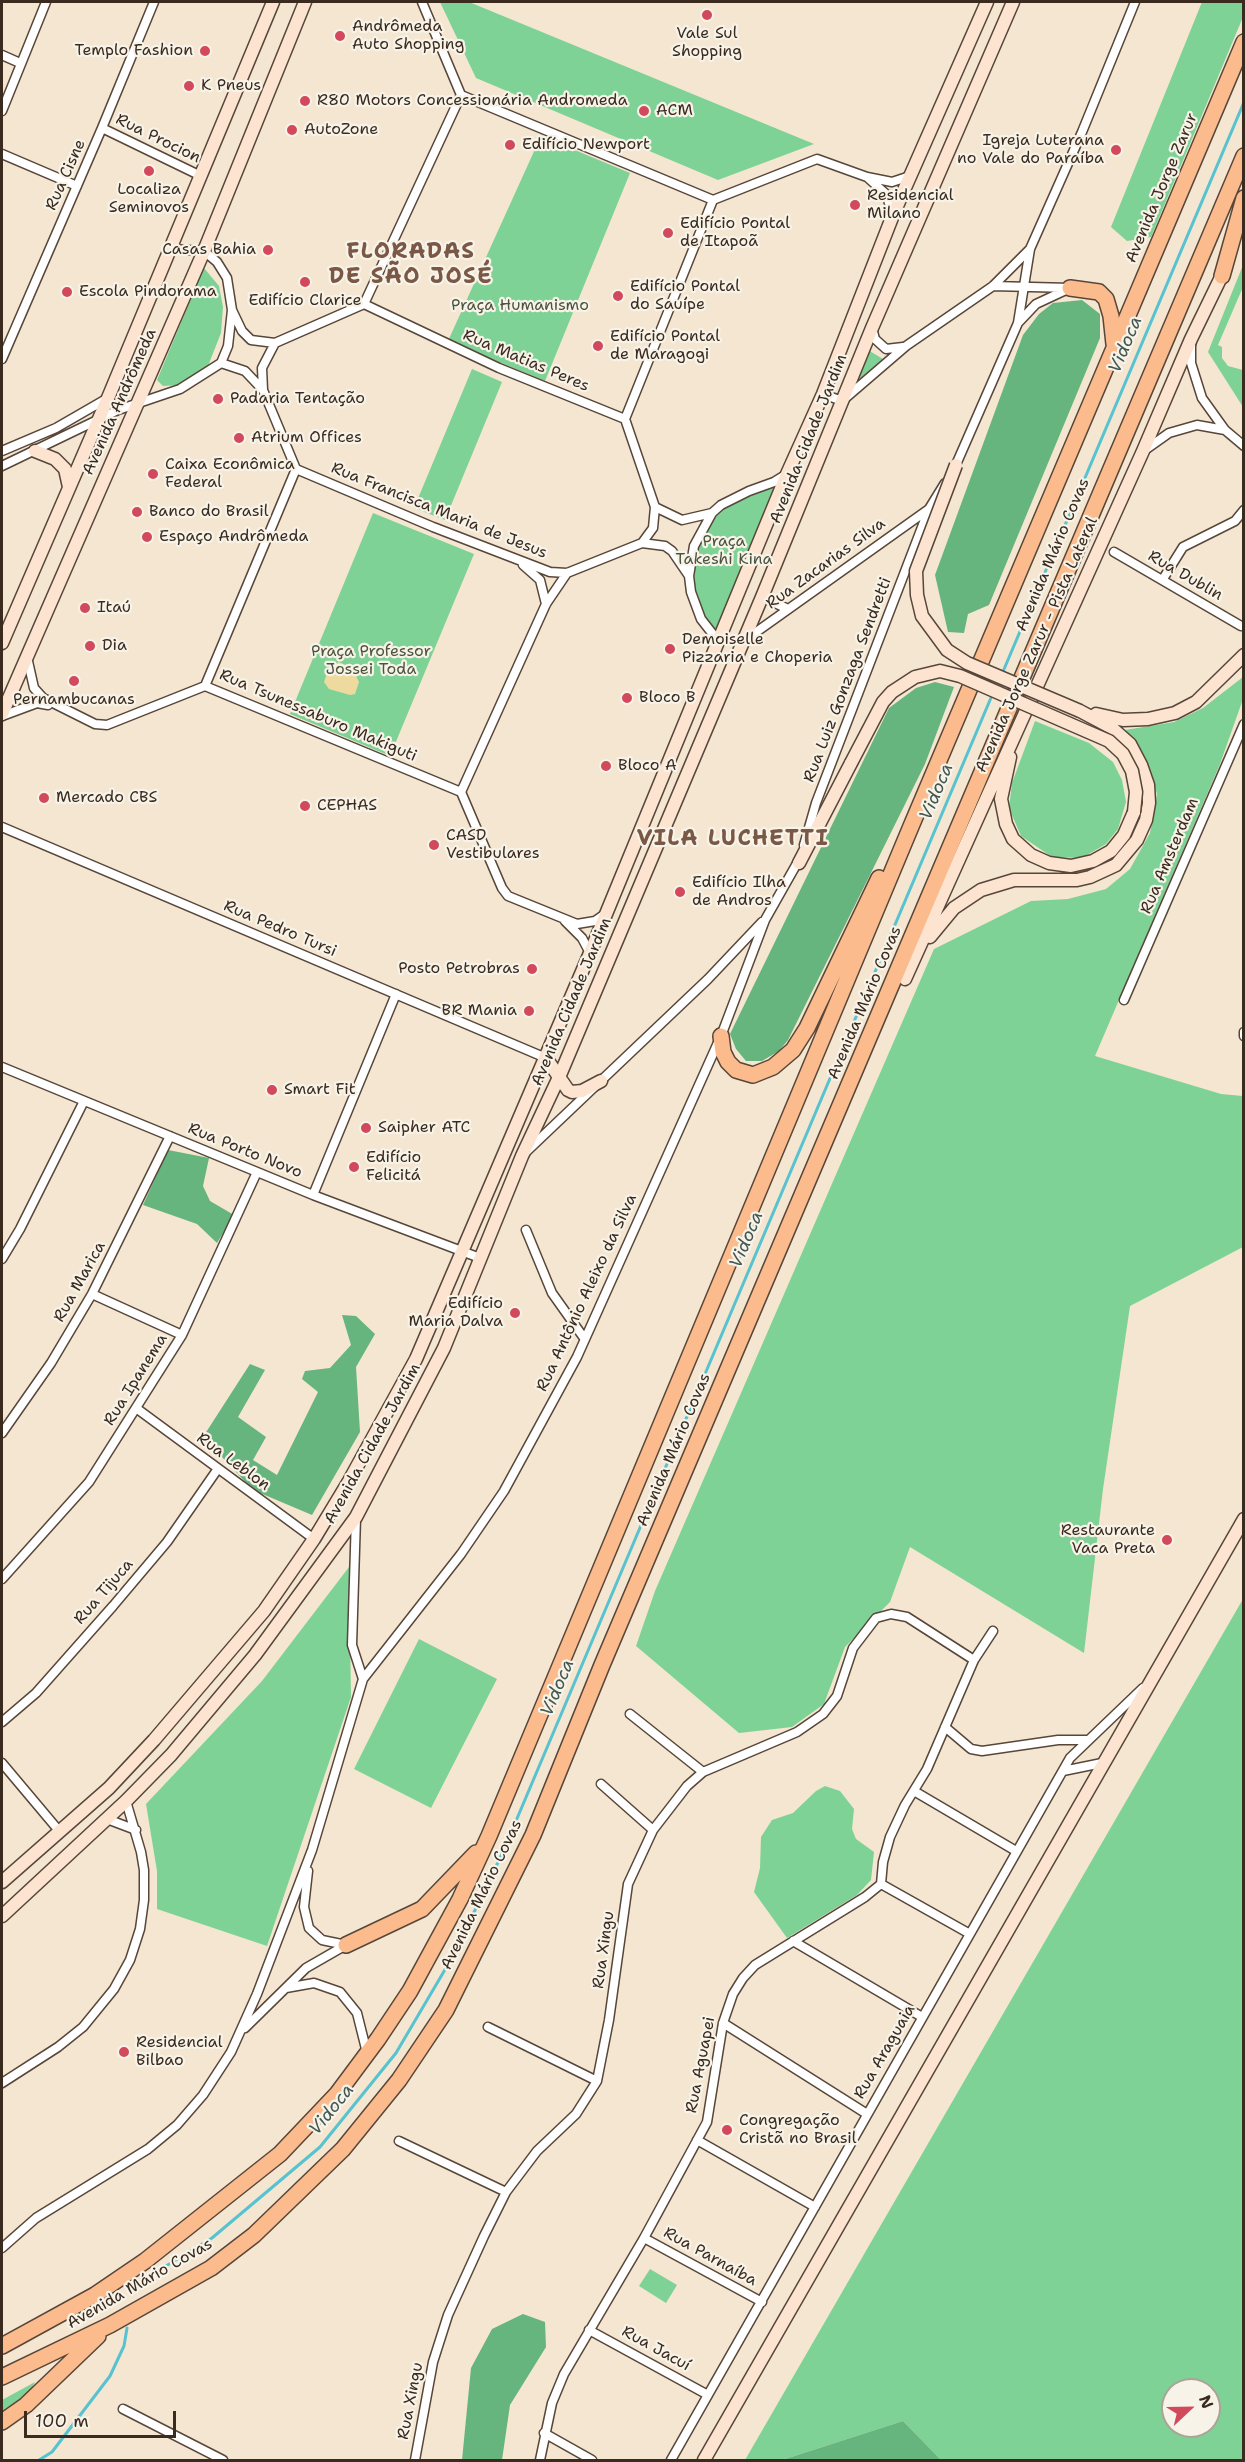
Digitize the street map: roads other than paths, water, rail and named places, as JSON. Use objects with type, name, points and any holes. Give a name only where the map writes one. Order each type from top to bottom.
[{"type":"highway","name":"Avenida Jorge Zarur","points":[[1114,347],[1244,42]]},
{"type":"highway","name":"Avenida Mário Covas","points":[[2,2377],[110,2325],[211,2268],[254,2235],[343,2149],[399,2080],[446,2010],[533,1835],[602,1665],[1244,156]]},
{"type":"highway","points":[[1222,276],[1244,198]]},
{"type":"highway","points":[[1070,288],[1099,292],[1106,299],[1111,316],[1114,347]]},
{"type":"highway","name":"Avenida Mário Covas","points":[[2,2346],[95,2295],[220,2204],[280,2154],[337,2094],[368,2054],[410,1991],[460,1899],[489,1836],[1114,347]]},
{"type":"highway","points":[[721,1036],[723,1052],[728,1062],[744,1074],[753,1075],[765,1072],[793,1050],[807,1028],[881,874],[912,824]]},
{"type":"highway","points":[[857,1066],[905,979]]},
{"type":"highway","points":[[345,1945],[422,1909],[489,1836]]},
{"type":"highway","points":[[2,2421],[26,2405],[110,2325]]},
{"type":"main road","name":"Avenida Andrômeda","points":[[2,643],[171,249],[273,2]]},
{"type":"main road","name":"Avenida Andrômeda","points":[[2,715],[204,251],[305,2]]},
{"type":"main road","name":"Avenida Cidade Jardim","points":[[2,1882],[109,1788],[154,1740],[257,1620],[314,1539],[349,1481],[416,1359],[460,1250],[590,953],[787,474],[823,394],[893,215],[987,2]]},
{"type":"main road","name":"Avenida Cidade Jardim","points":[[2,1916],[126,1802],[171,1755],[255,1655],[356,1517],[444,1348],[522,1156],[560,1075],[740,644],[762,597],[872,328],[1012,2]]},
{"type":"main road","name":"Avenida Jorge Zarur - Pista Lateral","points":[[905,979],[1143,451],[1191,339],[1244,227]]},
{"type":"main road","points":[[35,451],[55,459],[65,469],[69,487]]},
{"type":"main road","points":[[905,979],[940,922],[965,900],[981,890],[1014,880],[1077,880],[1104,872],[1126,855],[1137,840],[1146,820],[1149,803],[1148,785],[1141,765],[1130,744],[1112,728],[1080,711],[967,663],[946,650],[922,616],[917,595],[916,571],[956,465]]},
{"type":"main road","points":[[1080,711],[1123,720],[1148,719],[1175,713],[1196,702],[1244,655]]},
{"type":"main road","points":[[799,863],[883,702],[892,692],[915,677],[940,671],[960,676],[1109,741],[1123,754],[1132,771],[1136,792],[1134,813],[1124,835],[1111,851],[1093,861],[1071,866],[1049,863],[1031,855],[1013,839],[1006,824],[1001,799],[1018,726]]},
{"type":"main road","points":[[546,1058],[572,1092],[582,1091],[601,1081]]},
{"type":"main road","points":[[704,2460],[1244,1519]]},
{"type":"street","points":[[2,111],[46,2]]},
{"type":"street","name":"Rua Cisne","points":[[2,359],[154,2]]},
{"type":"street","points":[[422,2],[460,95],[713,200],[818,159],[867,177],[892,182],[910,176]]},
{"type":"street","points":[[929,509],[956,465],[1018,323],[1030,249],[1082,132],[1135,2]]},
{"type":"street","points":[[2,55],[20,63]]},
{"type":"street","points":[[232,310],[242,331],[251,340],[275,343],[364,304],[460,95]]},
{"type":"street","name":"Rua Procion","points":[[102,128],[201,176]]},
{"type":"street","points":[[2,154],[77,186]]},
{"type":"street","points":[[867,177],[886,194],[893,215]]},
{"type":"street","points":[[642,543],[653,528],[656,507],[625,419],[713,200]]},
{"type":"street","points":[[2,466],[136,404],[180,389],[220,363],[228,346],[232,310],[227,278],[217,262],[204,251],[171,249]]},
{"type":"street","points":[[823,394],[842,401],[906,346],[993,286],[1030,249]]},
{"type":"street","points":[[993,286],[1070,288]]},
{"type":"street","points":[[1018,323],[1036,304],[1070,288]]},
{"type":"street","name":"Rua Matias Peres","points":[[364,304],[499,368],[625,419]]},
{"type":"street","points":[[872,328],[875,339],[886,349],[906,346]]},
{"type":"street","points":[[1191,339],[1191,363],[1202,398],[1225,430],[1244,446]]},
{"type":"street","points":[[205,686],[296,469],[263,390],[262,368],[275,343]]},
{"type":"street","points":[[220,363],[245,371],[263,390]]},
{"type":"street","points":[[2,451],[56,428],[108,398]]},
{"type":"street","points":[[1143,451],[1169,433],[1197,425],[1225,430]]},
{"type":"street","name":"Rua Francisca Maria de Jesus","points":[[296,469],[516,560],[550,572],[567,573]]},
{"type":"street","points":[[656,507],[682,520],[712,513],[733,498],[774,483],[787,474]]},
{"type":"street","name":"Rua Zacarias Silva","points":[[740,644],[929,509]]},
{"type":"street","name":"Rua Luiz Gonzaga Sendretti","points":[[765,920],[799,863],[816,803],[929,509]]},
{"type":"street","points":[[1163,579],[1183,547],[1235,521],[1244,510]]},
{"type":"street","points":[[712,513],[694,546],[689,576],[691,592],[700,620],[719,642]]},
{"type":"street","points":[[605,914],[586,923],[565,921],[508,896],[502,888],[461,792],[546,604],[567,573],[642,543],[665,546],[672,551],[689,576]]},
{"type":"street","name":"Rua Dublin","points":[[1114,552],[1241,626]]},
{"type":"street","points":[[516,560],[540,580],[546,604]]},
{"type":"street","points":[[762,597],[788,609]]},
{"type":"street","name":"Rua Tsunessaburo Makiguti","points":[[27,657],[34,688],[52,705],[95,724],[107,725],[205,686],[461,792]]},
{"type":"street","points":[[2,715],[37,703],[52,705]]},
{"type":"street","name":"Rua Amsterdam","points":[[1124,1000],[1244,724]]},
{"type":"street","name":"Rua Pedro Tursi","points":[[2,827],[546,1058]]},
{"type":"street","points":[[522,1156],[708,979],[765,920]]},
{"type":"street","name":"Rua Antônio Aleixo da Silva","points":[[363,1679],[460,1554],[504,1491],[584,1338],[721,1036],[765,920]]},
{"type":"street","points":[[565,921],[582,938],[590,953]]},
{"type":"street","points":[[313,1195],[396,994]]},
{"type":"street","name":"Rua Porto Novo","points":[[2,1067],[313,1195],[480,1258]]},
{"type":"street","points":[[2,1259],[20,1229],[84,1101]]},
{"type":"street","name":"Rua Marica","points":[[2,1433],[51,1363],[92,1294],[170,1136]]},
{"type":"street","name":"Rua Ipanema","points":[[2,1579],[89,1482],[182,1335],[257,1172]]},
{"type":"street","points":[[526,1230],[552,1293],[584,1338]]},
{"type":"street","points":[[92,1294],[182,1335]]},
{"type":"street","name":"Rua Leblon","points":[[136,1408],[314,1539]]},
{"type":"street","name":"Rua Tijuca","points":[[2,1722],[36,1693],[113,1606],[167,1542],[218,1470]]},
{"type":"street","points":[[2,2248],[36,2218],[148,2149],[177,2125],[203,2096],[231,2052],[312,1850],[363,1679],[352,1645],[356,1517]]},
{"type":"street","name":"Rua Xingu","points":[[415,2460],[433,2362],[447,2315],[506,2192],[537,2151],[576,2114],[597,2081],[609,2020],[628,1884],[653,1830],[687,1786],[703,1772],[797,1732],[823,1714],[837,1696],[853,1648],[876,1618],[891,1614],[906,1617],[974,1660]]},
{"type":"street","points":[[970,1934],[881,1884],[883,1862],[890,1837],[927,1769],[974,1660],[993,1631]]},
{"type":"street","name":"Rua Araguaia","points":[[671,2460],[1070,1758],[1087,1740],[1123,1710],[1151,1679]]},
{"type":"street","points":[[630,1714],[703,1772]]},
{"type":"street","points":[[945,1727],[971,1749],[982,1751],[1058,1740],[1087,1740]]},
{"type":"street","points":[[2,1763],[60,1832]]},
{"type":"street","points":[[1063,1771],[1102,1763]]},
{"type":"street","points":[[601,1784],[653,1830]]},
{"type":"street","points":[[914,1791],[1016,1851]]},
{"type":"street","points":[[2,2083],[58,2047],[82,2027],[114,1989],[130,1960],[140,1929],[144,1900],[142,1861],[136,1830],[126,1802]]},
{"type":"street","points":[[107,1819],[136,1830]]},
{"type":"street","points":[[312,1850],[304,1891],[305,1917],[309,1928],[322,1940],[345,1945]]},
{"type":"street","name":"Rua Aguapei","points":[[540,2460],[552,2403],[564,2374],[644,2238],[707,2122],[723,2023],[742,1978],[755,1965],[865,1897],[881,1884]]},
{"type":"street","points":[[793,1941],[922,2017]]},
{"type":"street","points":[[239,2034],[306,1968],[345,1945]]},
{"type":"street","points":[[283,1989],[300,1983],[314,1983],[340,1992],[357,2013],[368,2054]]},
{"type":"street","points":[[723,2023],[867,2114]]},
{"type":"street","points":[[488,2027],[597,2081]]},
{"type":"street","points":[[697,2140],[815,2207]]},
{"type":"street","points":[[399,2141],[506,2192]]},
{"type":"street","name":"Rua Parnaíba","points":[[644,2238],[762,2302]]},
{"type":"street","name":"Rua Jacuí","points":[[589,2330],[708,2395]]},
{"type":"street","points":[[123,2409],[224,2460]]},
{"type":"street","points":[[544,2433],[592,2460]]},
{"type":"waterway","name":"Vidoca","points":[[1002,674],[1244,102]]},
{"type":"waterway","name":"Vidoca","points":[[133,2286],[212,2238],[320,2147],[396,2053],[453,1956],[502,1854],[993,693]]},
{"type":"waterway","name":"Vidoca","points":[[39,2460],[52,2452],[110,2376],[124,2346],[127,2328]]},
{"type":"place","name":"Vale Sul Shopping","points":[[707,15]]},
{"type":"place","name":"Andrômeda Auto Shopping","points":[[340,36]]},
{"type":"place","name":"Templo Fashion","points":[[205,51]]},
{"type":"place","name":"K Pneus","points":[[189,86]]},
{"type":"place","name":"R80 Motors Concessionária Andromeda","points":[[305,101]]},
{"type":"place","name":"ACM","points":[[644,111]]},
{"type":"place","name":"AutoZone","points":[[292,130]]},
{"type":"place","name":"Edifício Newport","points":[[510,145]]},
{"type":"place","name":"Igreja Luterana no Vale do Paraíba","points":[[1116,150]]},
{"type":"place","name":"Localiza Seminovos","points":[[149,171]]},
{"type":"place","name":"Residencial Milano","points":[[855,205]]},
{"type":"place","name":"Edifício Pontal de Itapoã","points":[[668,233]]},
{"type":"place","name":"Casas Bahia","points":[[268,250]]},
{"type":"place","name":"Edifício Clarice","points":[[305,282]]},
{"type":"place","name":"Escola Pindorama","points":[[67,292]]},
{"type":"place","name":"Edifício Pontal do Sauípe","points":[[618,296]]},
{"type":"place","name":"Edifício Pontal de Maragogi","points":[[598,346]]},
{"type":"place","name":"Padaria Tentação","points":[[218,399]]},
{"type":"place","name":"Atrium Offices","points":[[239,438]]},
{"type":"place","name":"Caixa Econômica Federal","points":[[153,474]]},
{"type":"place","name":"Banco do Brasil","points":[[137,512]]},
{"type":"place","name":"Espaço Andrômeda","points":[[147,537]]},
{"type":"place","name":"Itaú","points":[[85,608]]},
{"type":"place","name":"Dia","points":[[90,646]]},
{"type":"place","name":"Demoiselle Pizzaria e Choperia","points":[[670,649]]},
{"type":"place","name":"Pernambucanas","points":[[74,681]]},
{"type":"place","name":"Bloco B","points":[[627,698]]},
{"type":"place","name":"Bloco A","points":[[606,766]]},
{"type":"place","name":"Mercado CBS","points":[[44,798]]},
{"type":"place","name":"CEPHAS","points":[[305,806]]},
{"type":"place","name":"CASD Vestibulares","points":[[434,845]]},
{"type":"place","name":"Edifício Ilha de Andros","points":[[680,892]]},
{"type":"place","name":"Posto Petrobras","points":[[532,969]]},
{"type":"place","name":"BR Mania","points":[[529,1011]]},
{"type":"place","name":"Smart Fit","points":[[272,1090]]},
{"type":"place","name":"Saipher ATC","points":[[366,1128]]},
{"type":"place","name":"Edifício Felicitá","points":[[354,1167]]},
{"type":"place","name":"Edifício Maria Dalva","points":[[515,1313]]},
{"type":"place","name":"Restaurante Vaca Preta","points":[[1167,1540]]},
{"type":"place","name":"Residencial Bilbao","points":[[124,2052]]},
{"type":"place","name":"Congregação Cristã no Brasil","points":[[727,2130]]},
{"type":"district","name":"FLORADAS DE SÃO JOSÉ","points":[[411,264]]},
{"type":"district","name":"VILA LUCHETTI","points":[[733,839]]},
{"type":"park label","name":"Praça Humanismo","points":[[520,306]]},
{"type":"park label","name":"Praça Takeshi Kina","points":[[724,551]]},
{"type":"park label","name":"Praça Professor Jossei Toda","points":[[371,661]]}]
